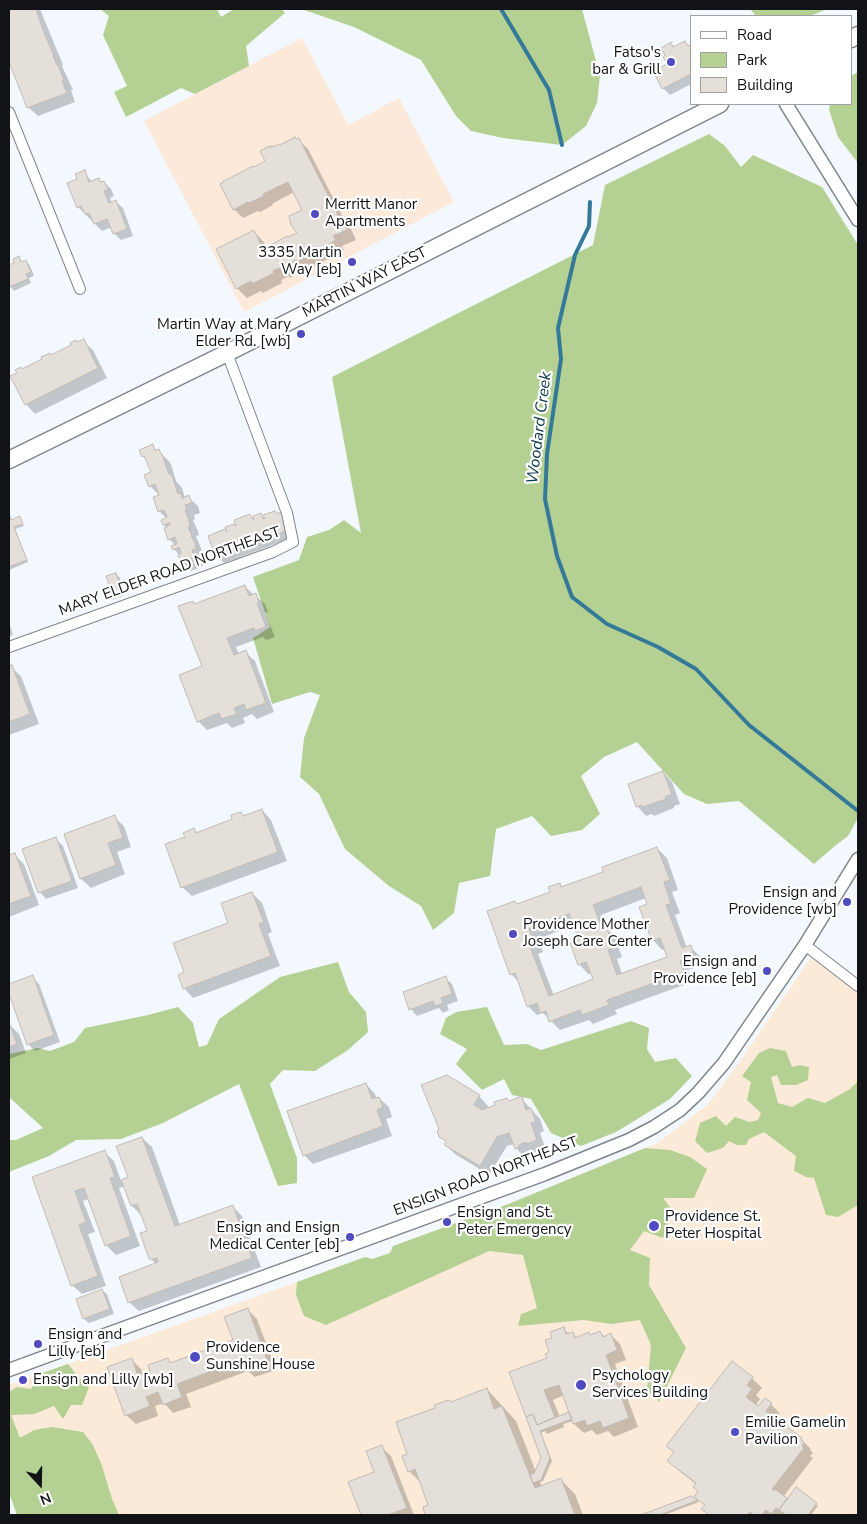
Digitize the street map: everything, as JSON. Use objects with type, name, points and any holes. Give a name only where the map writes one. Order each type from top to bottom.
[{"type":"main road","name":"MARTIN WAY EAST","points":[[9,460],[227,353],[718,105]]},
{"type":"street","points":[[787,105],[858,220]]},
{"type":"street","points":[[9,112],[80,288]]},
{"type":"street","name":"MARY ELDER ROAD NORTHEAST","points":[[9,647],[273,552],[293,542],[287,513],[227,353]]},
{"type":"street","name":"ENSIGN ROAD NORTHEAST","points":[[9,1370],[545,1174],[629,1140],[654,1127],[686,1104],[724,1063],[805,945],[858,859]]},
{"type":"street","points":[[805,945],[858,986]]},
{"type":"shaded area","points":[[302,38],[348,125],[399,98],[454,202],[244,312],[144,121]]},
{"type":"shaded area","name":"Providence St. Peter Hospital","points":[[814,953],[858,986],[858,1515],[18,1515],[9,1491],[9,1385],[365,1257],[372,1259],[390,1253],[393,1246],[506,1205],[658,1143],[709,1103],[734,1070]]},
{"type":"green space","points":[[100,9],[217,9],[221,17],[234,9],[282,9],[285,13],[246,46],[249,66],[195,94],[181,88],[126,117],[114,92],[127,86],[103,35],[109,16]]},
{"type":"green space","points":[[301,9],[582,9],[600,76],[597,103],[586,126],[562,145],[503,138],[471,131],[456,116],[421,60],[354,27]]},
{"type":"green space","points":[[750,9],[827,9],[812,15],[755,15]]},
{"type":"green space","points":[[858,72],[858,163],[838,137],[829,110],[830,105],[852,105],[852,75]]},
{"type":"green space","points":[[709,134],[725,146],[741,167],[753,155],[822,187],[858,245],[858,818],[848,836],[814,864],[739,801],[707,804],[684,794],[637,742],[604,757],[581,776],[600,814],[582,830],[551,836],[532,816],[496,829],[490,876],[459,883],[454,913],[433,930],[421,906],[389,886],[345,849],[319,794],[300,777],[304,738],[320,695],[310,692],[272,704],[253,638],[270,627],[253,577],[299,560],[307,537],[329,530],[344,520],[361,533],[332,377],[593,245],[605,185]]},
{"type":"green space","points":[[338,962],[349,992],[366,1012],[368,1032],[348,1050],[315,1071],[283,1070],[270,1084],[297,1158],[297,1183],[278,1186],[239,1084],[163,1123],[121,1139],[76,1140],[49,1156],[9,1172],[9,1140],[16,1140],[43,1128],[9,1097],[9,1054],[38,1048],[50,1051],[74,1042],[85,1028],[178,1007],[193,1023],[199,1047],[207,1045],[219,1019],[280,977]]},
{"type":"green space","points":[[487,1007],[504,1045],[527,1044],[541,1050],[631,1021],[649,1028],[647,1049],[655,1062],[676,1058],[692,1076],[670,1099],[616,1132],[581,1146],[551,1133],[531,1099],[512,1095],[504,1079],[482,1090],[456,1064],[467,1049],[440,1034],[446,1018],[456,1012]]},
{"type":"green space","points":[[770,1048],[786,1051],[792,1067],[800,1065],[809,1067],[808,1080],[796,1085],[781,1085],[777,1075],[771,1077],[778,1103],[792,1107],[808,1098],[825,1103],[850,1089],[858,1081],[858,1205],[838,1217],[826,1215],[814,1178],[806,1177],[794,1171],[796,1156],[764,1132],[749,1139],[746,1145],[737,1145],[729,1141],[723,1148],[707,1153],[695,1141],[700,1123],[716,1116],[726,1126],[735,1117],[750,1122],[758,1120],[761,1113],[747,1100],[751,1082],[742,1076],[759,1053]]},
{"type":"green space","points":[[645,1148],[670,1150],[690,1157],[707,1169],[694,1198],[663,1198],[673,1211],[663,1238],[644,1231],[630,1250],[650,1258],[649,1285],[686,1348],[659,1402],[647,1390],[651,1345],[640,1320],[611,1324],[584,1320],[518,1326],[521,1314],[537,1308],[523,1255],[489,1251],[326,1325],[304,1316],[296,1295],[297,1282],[365,1257],[372,1259],[390,1253],[393,1246],[506,1205]]},
{"type":"green space","points":[[68,1364],[80,1379],[90,1384],[82,1405],[71,1405],[63,1419],[54,1406],[34,1414],[11,1415],[20,1438],[34,1430],[52,1427],[83,1432],[93,1445],[119,1515],[17,1515],[9,1493],[9,1392],[17,1387],[31,1389],[39,1374]]},
{"type":"building","points":[[9,9],[36,9],[64,80],[62,81],[67,93],[27,108],[9,62]]},
{"type":"building","points":[[685,41],[688,46],[690,45],[690,75],[662,89],[653,71],[667,64],[661,48],[671,42],[673,47]]},
{"type":"building","name":"Merritt Manor Apartments","points":[[295,137],[296,139],[299,138],[339,219],[341,218],[347,230],[333,236],[336,240],[309,253],[310,255],[297,262],[296,260],[252,284],[251,281],[236,289],[216,249],[254,230],[263,249],[287,236],[297,233],[291,225],[289,216],[302,210],[288,182],[263,194],[264,196],[233,210],[220,184],[265,161],[260,151],[269,146],[270,148],[272,145],[273,147],[280,145]]},
{"type":"building","points":[[85,170],[89,182],[99,178],[100,182],[104,181],[108,189],[104,191],[109,203],[116,200],[127,229],[113,234],[107,219],[94,224],[89,213],[85,214],[81,206],[77,208],[67,183],[77,179],[75,174]]},
{"type":"building","points":[[19,256],[21,262],[26,260],[31,272],[26,274],[28,279],[9,287],[9,265],[14,263],[13,259]]},
{"type":"building","points":[[84,339],[98,368],[25,405],[10,376],[17,373],[15,370],[21,367],[22,369],[50,353],[51,355],[71,345],[70,343],[76,340],[77,342]]},
{"type":"building","points":[[153,444],[155,451],[159,449],[162,454],[178,494],[181,493],[182,498],[189,495],[192,503],[185,505],[187,510],[185,510],[189,520],[190,526],[188,527],[195,543],[196,549],[192,550],[195,557],[181,562],[178,555],[181,553],[179,547],[173,550],[171,546],[177,544],[175,537],[168,540],[164,528],[170,525],[170,523],[163,525],[161,520],[167,517],[164,510],[158,512],[153,497],[159,495],[155,484],[149,487],[144,475],[151,472],[144,456],[142,457],[139,450]]},
{"type":"building","points":[[275,511],[276,514],[281,512],[288,530],[216,557],[208,536],[225,529],[227,532],[225,527],[234,524],[236,526],[234,520],[250,514],[254,520],[253,516],[261,513],[263,519],[265,518],[263,515]]},
{"type":"building","points":[[9,513],[11,520],[20,516],[23,524],[14,527],[27,560],[9,567]]},
{"type":"building","points":[[116,573],[122,591],[106,596],[104,589],[110,587],[106,576]]},
{"type":"building","points":[[245,585],[249,596],[256,593],[259,602],[257,603],[266,627],[255,631],[254,628],[227,638],[234,655],[246,650],[266,703],[246,710],[244,704],[234,708],[237,714],[221,719],[219,713],[197,722],[179,675],[202,666],[178,606],[193,601],[194,604]]},
{"type":"building","points":[[12,665],[30,714],[9,722],[9,666]]},
{"type":"building","points":[[663,771],[672,794],[665,797],[666,799],[643,807],[642,805],[636,807],[628,784]]},
{"type":"building","points":[[262,809],[278,852],[181,888],[165,844],[185,837],[183,833],[194,828],[196,833],[232,819],[231,815],[241,812],[243,816]]},
{"type":"building","points":[[115,815],[123,838],[108,843],[116,865],[80,879],[64,834]]},
{"type":"building","points":[[56,837],[72,881],[38,893],[22,849]]},
{"type":"building","name":"Providence Mother Joseph Care Center","points":[[657,847],[670,880],[664,882],[671,904],[666,905],[682,948],[691,945],[693,952],[684,956],[685,959],[680,961],[684,972],[607,1000],[609,1005],[582,1015],[580,1010],[549,1022],[546,1011],[540,1013],[537,1003],[527,1007],[515,973],[510,975],[487,911],[515,901],[517,904],[550,892],[548,887],[560,883],[561,887],[603,872],[602,867]],"holes":[[[641,887],[647,904],[639,907],[652,941],[660,938],[667,957],[617,975],[608,950],[614,947],[606,926],[602,928],[593,905]],[[569,914],[579,940],[570,943],[578,965],[586,962],[593,979],[549,996],[529,944],[534,942],[529,929]]]},
{"type":"building","points":[[15,853],[31,896],[9,904],[9,855]]},
{"type":"building","points":[[252,892],[264,922],[259,924],[271,956],[183,989],[178,975],[184,972],[173,943],[228,923],[221,903]]},
{"type":"building","points":[[33,975],[54,1035],[27,1045],[9,994],[9,984]]},
{"type":"building","points":[[446,976],[452,994],[441,998],[443,1003],[435,1006],[433,1001],[409,1010],[403,992]]},
{"type":"building","points":[[9,1023],[17,1044],[9,1047]]},
{"type":"building","points":[[447,1075],[480,1095],[474,1105],[482,1110],[495,1105],[494,1102],[507,1098],[509,1101],[522,1096],[526,1110],[531,1108],[536,1122],[531,1123],[537,1140],[527,1144],[526,1142],[515,1149],[509,1133],[497,1137],[480,1166],[444,1145],[446,1141],[439,1137],[437,1131],[439,1129],[421,1085]]},
{"type":"building","points":[[366,1083],[372,1099],[379,1097],[383,1107],[377,1110],[383,1126],[303,1156],[287,1111]]},
{"type":"building","points":[[142,1137],[175,1226],[233,1205],[252,1258],[128,1303],[119,1277],[158,1262],[157,1258],[150,1260],[148,1256],[140,1233],[147,1231],[137,1204],[131,1206],[121,1180],[128,1177],[116,1146]]},
{"type":"building","points":[[105,1150],[115,1177],[110,1178],[131,1236],[105,1246],[84,1188],[75,1191],[86,1222],[79,1225],[98,1276],[71,1286],[32,1177]]},
{"type":"building","points":[[102,1289],[110,1309],[83,1319],[76,1299]]},
{"type":"building","points":[[248,1308],[267,1360],[244,1369],[241,1360],[177,1384],[182,1397],[163,1405],[158,1392],[146,1397],[150,1406],[125,1416],[107,1367],[132,1358],[138,1376],[150,1372],[148,1365],[168,1358],[170,1363],[233,1340],[224,1317]]},
{"type":"building","points":[[564,1327],[566,1334],[573,1332],[575,1338],[589,1332],[590,1335],[600,1331],[603,1337],[611,1333],[617,1350],[606,1355],[629,1418],[603,1428],[600,1421],[587,1426],[585,1420],[573,1424],[559,1385],[544,1390],[555,1417],[537,1425],[533,1414],[526,1417],[509,1372],[547,1358],[545,1354],[549,1352],[545,1340],[552,1338],[550,1332]]},
{"type":"building","name":"Emilie Gamelin Pavilion","points":[[732,1361],[753,1377],[747,1385],[752,1389],[746,1397],[758,1406],[765,1398],[772,1403],[766,1411],[802,1438],[801,1440],[804,1443],[802,1446],[804,1448],[772,1489],[774,1491],[775,1489],[787,1498],[779,1510],[776,1508],[771,1514],[766,1510],[762,1515],[754,1515],[750,1512],[748,1515],[709,1515],[701,1509],[705,1505],[694,1497],[698,1491],[693,1487],[696,1483],[667,1461],[674,1452],[666,1446]]},
{"type":"building","points":[[487,1388],[494,1409],[502,1406],[535,1488],[561,1478],[575,1515],[425,1515],[423,1507],[428,1505],[415,1469],[408,1472],[402,1456],[407,1454],[396,1422],[435,1408],[434,1405],[449,1400],[451,1402]]},
{"type":"building","points":[[569,1412],[572,1419],[540,1431],[550,1458],[541,1480],[533,1483],[530,1475],[534,1473],[541,1458],[526,1417],[533,1414],[537,1425]]},
{"type":"building","points":[[382,1445],[407,1508],[388,1515],[361,1515],[348,1482],[374,1472],[366,1451]]},
{"type":"building","points":[[796,1487],[817,1503],[808,1515],[786,1515],[779,1510]]},
{"type":"building","points":[[691,1496],[698,1500],[660,1515],[641,1515]]},
{"type":"waterway","name":"Woodard Creek","points":[[501,9],[549,90],[562,145]]},
{"type":"waterway","name":"Woodard Creek","points":[[590,202],[589,226],[575,255],[558,328],[561,359],[547,454],[545,499],[557,556],[572,597],[607,624],[658,647],[696,669],[749,725],[858,811]]},
{"type":"place","name":"Fatso's bar & Grill","points":[[671,62]]},
{"type":"place","name":"Merritt Manor Apartments","points":[[315,214]]},
{"type":"place","name":"3335 Martin Way [eb]","points":[[352,262]]},
{"type":"place","name":"Martin Way at Mary Elder Rd. [wb]","points":[[301,334]]},
{"type":"place","name":"Ensign and Providence [wb]","points":[[847,902]]},
{"type":"place","name":"Providence Mother Joseph Care Center","points":[[513,934]]},
{"type":"place","name":"Ensign and Providence [eb]","points":[[767,971]]},
{"type":"place","name":"Ensign and St. Peter Emergency","points":[[447,1222]]},
{"type":"place","name":"Providence St. Peter Hospital","points":[[654,1226]]},
{"type":"place","name":"Ensign and Ensign Medical Center [eb]","points":[[350,1237]]},
{"type":"place","name":"Ensign and Lilly [eb]","points":[[38,1344]]},
{"type":"place","name":"Providence Sunshine House","points":[[195,1357]]},
{"type":"place","name":"Ensign and Lilly [wb]","points":[[23,1380]]},
{"type":"place","name":"Psychology Services Building","points":[[581,1385]]},
{"type":"place","name":"Emilie Gamelin Pavilion","points":[[735,1432]]}]
